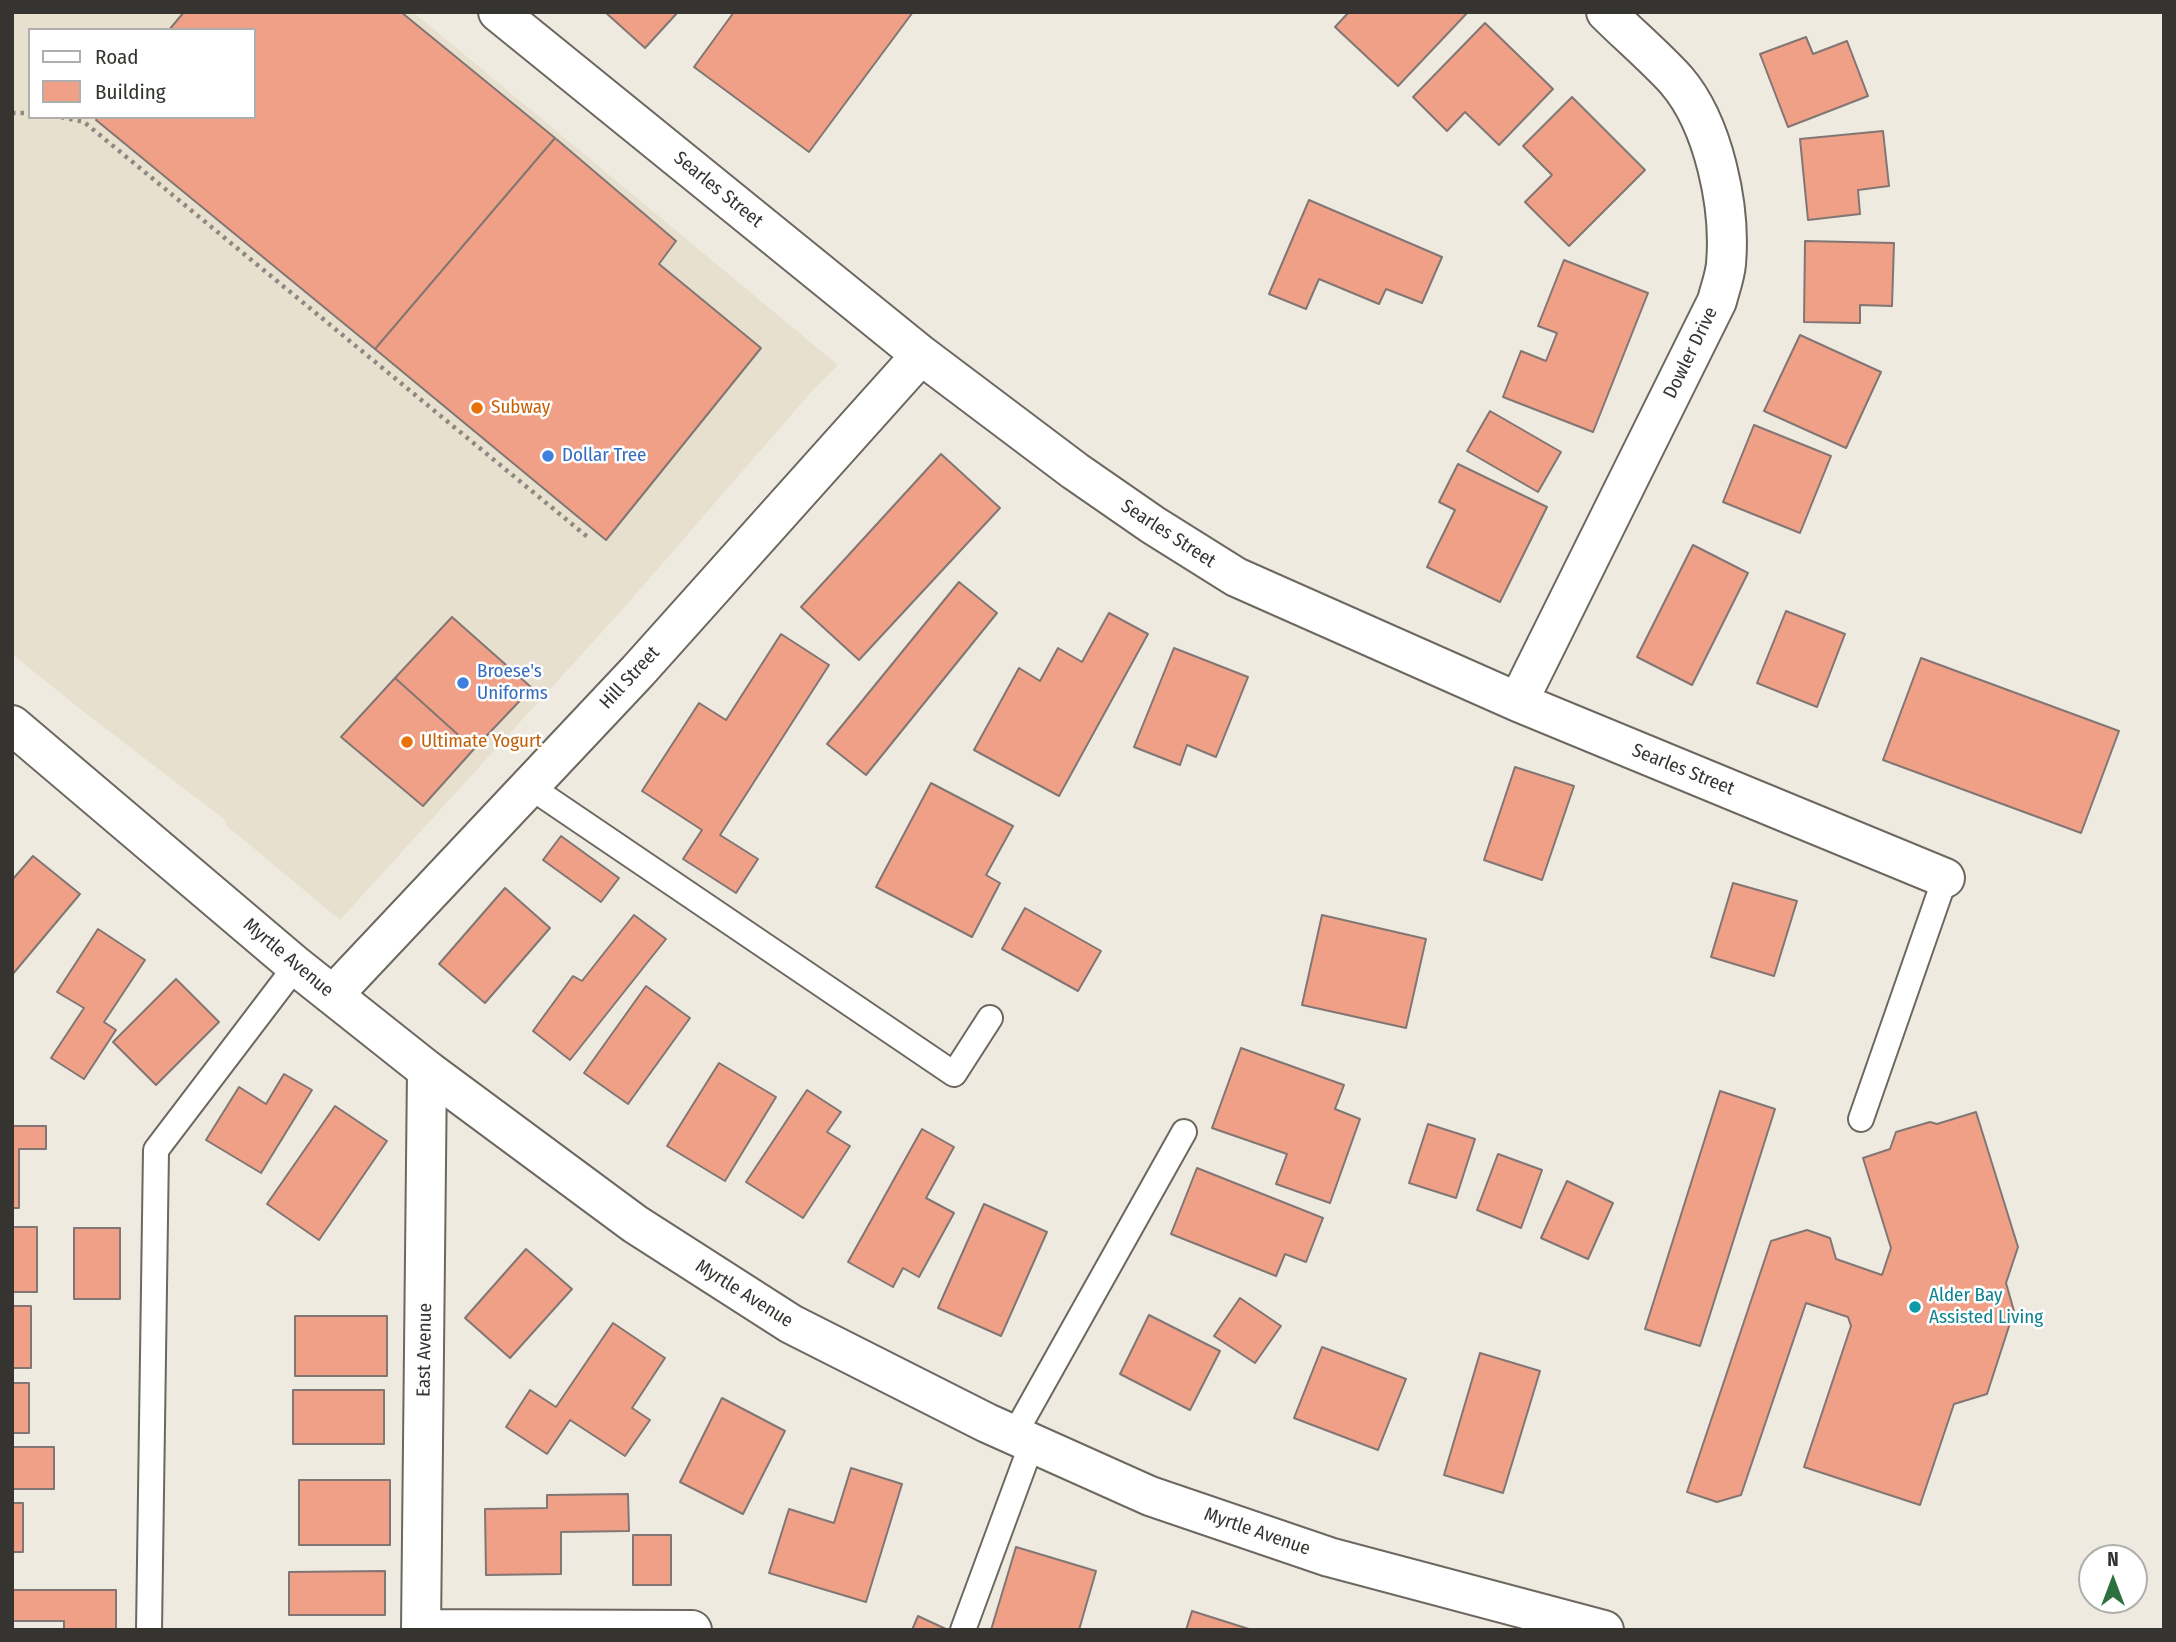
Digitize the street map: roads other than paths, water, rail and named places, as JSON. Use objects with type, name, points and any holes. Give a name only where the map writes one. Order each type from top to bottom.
[{"type":"street","name":"Searles Street","points":[[498,12],[921,355],[1075,471],[1153,525],[1236,577],[1518,702],[1945,878]]},
{"type":"street","name":"Dowler Drive","points":[[1518,702],[1717,301],[1726,267],[1727,235],[1720,180],[1705,126],[1677,82],[1606,12]]},
{"type":"street","name":"Hill Street","points":[[333,995],[638,671],[921,355]]},
{"type":"street","name":"Myrtle Avenue","points":[[12,725],[296,966],[427,1070],[635,1224],[790,1324],[1023,1439],[1150,1496],[1329,1557],[1604,1630]]},
{"type":"street","name":"East Avenue","points":[[421,1629],[427,1070]]},
{"type":"street","points":[[421,1629],[692,1630]]},
{"type":"lane","points":[[529,786],[954,1074],[990,1018]]},
{"type":"lane","points":[[1861,1119],[1945,878]]},
{"type":"lane","points":[[149,1630],[156,1150],[296,966]]},
{"type":"lane","points":[[963,1630],[1023,1439],[1184,1132]]},
{"type":"place","name":"Subway","points":[[477,408]]},
{"type":"place","name":"Dollar Tree","points":[[548,456]]},
{"type":"place","name":"Broese's Uniforms","points":[[463,683]]},
{"type":"place","name":"Ultimate Yogurt","points":[[407,742]]},
{"type":"place","name":"Alder Bay Assisted Living","points":[[1915,1307]]}]
